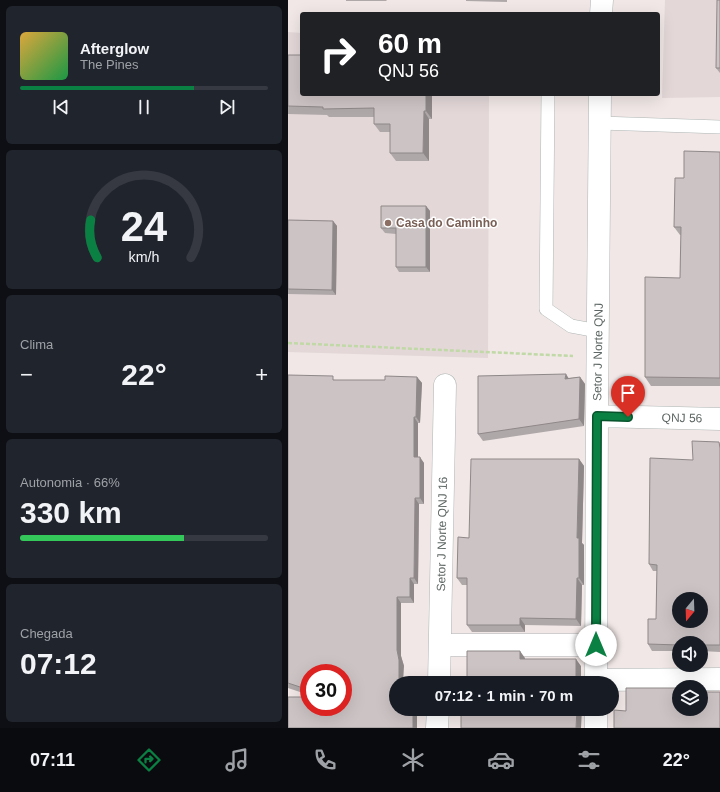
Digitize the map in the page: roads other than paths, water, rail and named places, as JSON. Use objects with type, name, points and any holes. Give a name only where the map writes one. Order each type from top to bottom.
[{"type":"street","points":[[601,12],[602,0]]},
{"type":"street","name":"Setor J Norte QNJ","points":[[596,676],[600,96]]},
{"type":"street","name":"Setor J Norte QNJ 16","points":[[439,676],[444,385]]},
{"type":"street","name":"QNJ 56","points":[[597,416],[720,419]]},
{"type":"street","points":[[440,645],[596,645]]},
{"type":"street","points":[[619,681],[720,679]]},
{"type":"street","points":[[437,728],[438,716]]},
{"type":"street","points":[[596,716],[596,728]]},
{"type":"lane","points":[[548,96],[546,309],[571,326],[598,331]]},
{"type":"lane","points":[[600,123],[720,127]]},
{"type":"place","name":"Casa do Caminho","points":[[388,223]]}]
